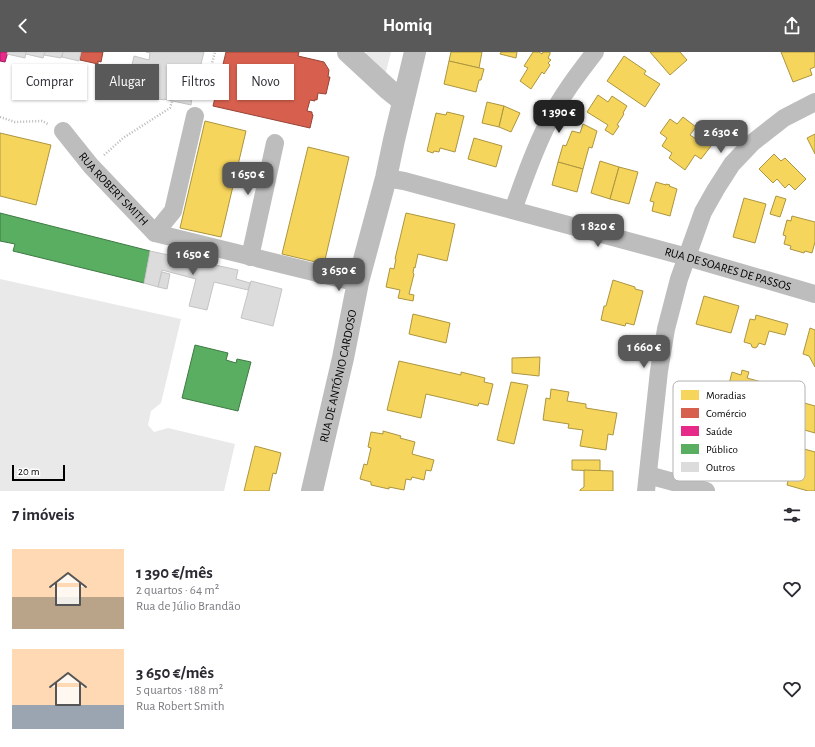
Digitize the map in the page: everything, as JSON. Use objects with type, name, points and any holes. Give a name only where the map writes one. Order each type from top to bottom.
[{"type":"street","points":[[348,52],[403,101]]},
{"type":"street","name":"RUA DE ANTÓNIO CARDOSO","points":[[312,491],[343,358],[358,282],[386,178],[415,52]]},
{"type":"street","points":[[514,210],[531,162],[548,122],[570,86],[595,52]]},
{"type":"street","points":[[706,491],[647,483],[659,371],[666,329],[679,280],[703,212],[732,164],[752,143],[784,118],[815,102]]},
{"type":"street","points":[[155,234],[173,211],[197,106]]},
{"type":"street","name":"RUA ROBERT SMITH","points":[[63,131],[91,166],[155,234],[358,282]]},
{"type":"street","points":[[250,257],[275,143]]},
{"type":"street","name":"RUA DE SOARES DE PASSOS","points":[[386,178],[404,181],[514,210],[687,257],[815,294]]},
{"type":"path","points":[[91,166],[123,138],[170,108],[174,95],[197,106],[215,52]]},
{"type":"path","points":[[0,117],[15,122],[42,121],[63,131]]},
{"type":"shaded area","points":[[367,52],[391,52],[385,76],[364,54]]},
{"type":"shaded area","points":[[0,279],[181,319],[161,403],[151,411],[148,425],[154,432],[168,428],[235,444],[224,491],[0,491]]},
{"type":"building: Moradias","points":[[451,52],[482,52],[479,68],[449,61]]},
{"type":"building: Moradias","points":[[501,52],[517,52],[516,58],[500,54]]},
{"type":"building: Moradias","points":[[533,52],[539,52],[542,54],[543,52],[550,52],[548,58],[551,60],[548,63],[550,65],[544,74],[542,72],[531,89],[520,81],[528,68],[524,66]]},
{"type":"building: Moradias","points":[[650,52],[680,52],[687,60],[670,75]]},
{"type":"building: Moradias","points":[[781,52],[815,52],[815,67],[810,69],[812,75],[793,82]]},
{"type":"building: Moradias","points":[[624,56],[646,71],[644,74],[660,84],[645,107],[607,81]]},
{"type":"building: Moradias","points":[[449,61],[484,69],[476,92],[444,84]]},
{"type":"building: Moradias","points":[[598,95],[608,102],[612,96],[627,106],[617,125],[619,126],[613,135],[605,130],[608,125],[587,112]]},
{"type":"building: Moradias","points":[[487,102],[504,106],[499,127],[482,123]]},
{"type":"building: Moradias","points":[[504,106],[520,113],[511,132],[499,127]]},
{"type":"building: Moradias","points":[[447,112],[464,116],[455,152],[440,148],[439,152],[434,151],[433,153],[427,151],[436,113],[446,115]]},
{"type":"building: Moradias","points":[[683,117],[696,127],[690,135],[696,139],[698,137],[711,146],[701,159],[695,155],[685,170],[669,158],[672,153],[662,146],[667,138],[660,133],[670,119],[677,124]]},
{"type":"building: Moradias","points":[[205,121],[246,131],[221,237],[180,228]]},
{"type":"building: Moradias","points":[[583,124],[597,131],[592,148],[589,147],[583,169],[558,162],[563,145],[566,146],[572,131],[580,133]]},
{"type":"building: Moradias","points":[[0,133],[51,145],[36,205],[0,196]]},
{"type":"building: Moradias","points":[[815,134],[815,154],[807,138]]},
{"type":"building: Moradias","points":[[474,138],[502,146],[496,167],[468,159]]},
{"type":"building: Moradias","points":[[308,147],[349,157],[324,264],[282,254]]},
{"type":"building: Moradias","points":[[774,154],[781,161],[785,158],[806,179],[795,190],[789,184],[785,188],[777,179],[773,183],[759,169]]},
{"type":"building: Moradias","points":[[600,161],[619,167],[610,199],[591,193]]},
{"type":"building: Moradias","points":[[558,162],[583,169],[577,192],[552,185]]},
{"type":"building: Moradias","points":[[619,167],[638,172],[629,204],[610,199]]},
{"type":"building: Moradias","points":[[656,182],[670,185],[669,186],[677,189],[670,216],[652,211],[654,202],[650,201]]},
{"type":"building: Moradias","points":[[776,196],[786,199],[780,217],[770,214]]},
{"type":"building: Moradias","points":[[744,198],[766,204],[755,243],[733,237]]},
{"type":"building: Moradias","points":[[406,213],[455,224],[447,261],[418,254],[409,294],[414,295],[413,301],[398,298],[400,290],[386,287],[390,268],[394,269]]},
{"type":"building: Moradias","points":[[792,216],[815,222],[815,242],[812,253],[805,251],[804,253],[790,249],[791,246],[784,244],[786,236],[783,235],[787,220],[791,221]]},
{"type":"building: Moradias","points":[[613,280],[643,291],[634,325],[626,323],[625,326],[601,320]]},
{"type":"building: Moradias","points":[[704,296],[739,306],[731,333],[696,324]]},
{"type":"building: Moradias","points":[[413,314],[450,323],[446,343],[409,334]]},
{"type":"building: Moradias","points":[[756,315],[788,324],[785,335],[769,331],[765,345],[759,343],[755,348],[752,347],[751,344],[744,342],[750,319],[755,320]]},
{"type":"building: Moradias","points":[[810,328],[815,330],[815,367],[809,356],[803,354]]},
{"type":"building: Moradias","points":[[540,357],[539,376],[512,373],[512,358]]},
{"type":"building: Moradias","points":[[399,361],[461,375],[461,372],[485,378],[484,382],[493,384],[488,405],[479,403],[478,406],[426,394],[421,418],[387,410]]},
{"type":"building: Moradias","points":[[742,370],[749,372],[747,378],[758,381],[730,381],[732,372],[741,375]]},
{"type":"building: Moradias","points":[[511,382],[528,385],[514,444],[497,440]]},
{"type":"building: Moradias","points":[[551,389],[569,392],[567,401],[586,404],[586,408],[617,413],[613,435],[608,434],[606,450],[580,446],[583,430],[568,428],[569,424],[543,420],[546,398],[550,399]]},
{"type":"building: Moradias","points":[[805,403],[815,406],[815,433],[805,430]]},
{"type":"building: Moradias","points":[[383,431],[415,442],[412,454],[434,460],[431,471],[426,470],[424,480],[412,477],[411,480],[406,479],[404,490],[389,487],[389,489],[371,485],[371,482],[360,479],[364,464],[367,465],[371,448],[368,447],[371,432],[383,434]]},
{"type":"building: Moradias","points":[[255,446],[281,453],[276,474],[273,473],[269,491],[244,491]]},
{"type":"building: Moradias","points":[[805,449],[815,452],[815,491],[808,491],[787,485],[788,481],[805,481]]},
{"type":"building: Moradias","points":[[572,460],[600,460],[600,471],[572,470]]},
{"type":"building: Moradias","points":[[584,470],[613,471],[613,491],[580,491],[584,487]]},
{"type":"building: Comércio","points":[[81,52],[103,52],[101,62],[98,61],[98,64],[80,60]]},
{"type":"building: Comércio","points":[[226,52],[299,52],[298,56],[324,62],[329,70],[328,77],[330,77],[326,94],[318,93],[317,100],[310,100],[307,111],[312,112],[313,115],[310,128],[213,106],[214,100],[229,100],[229,64],[223,64]]},
{"type":"building: Saúde","points":[[0,52],[8,52],[5,62],[0,61]]},
{"type":"building: Público","points":[[0,213],[150,251],[144,283],[13,251],[15,244],[0,241]]},
{"type":"building: Público","points":[[195,345],[228,353],[226,360],[236,363],[237,359],[251,362],[238,411],[182,398]]},
{"type":"building: Outros","points":[[8,52],[26,52],[25,58],[7,54]]},
{"type":"building: Outros","points":[[26,52],[45,52],[43,58],[26,54]]},
{"type":"building: Outros","points":[[45,52],[63,52],[61,58],[44,55]]},
{"type":"building: Outros","points":[[63,52],[81,52],[79,61],[62,57]]},
{"type":"building: Outros","points":[[146,52],[204,52],[201,64],[167,64],[167,100],[164,100],[159,99],[159,64],[132,64],[134,56],[149,60],[150,53]]},
{"type":"building: Outros","points":[[168,100],[192,100],[191,105]]},
{"type":"building: Outros","points":[[150,251],[238,270],[236,279],[250,283],[248,290],[214,282],[207,310],[189,306],[196,279],[162,270],[158,287],[144,283]]},
{"type":"building: Outros","points":[[162,272],[170,274],[167,289],[158,287]]},
{"type":"building: Outros","points":[[251,281],[282,289],[273,326],[241,318]]}]
